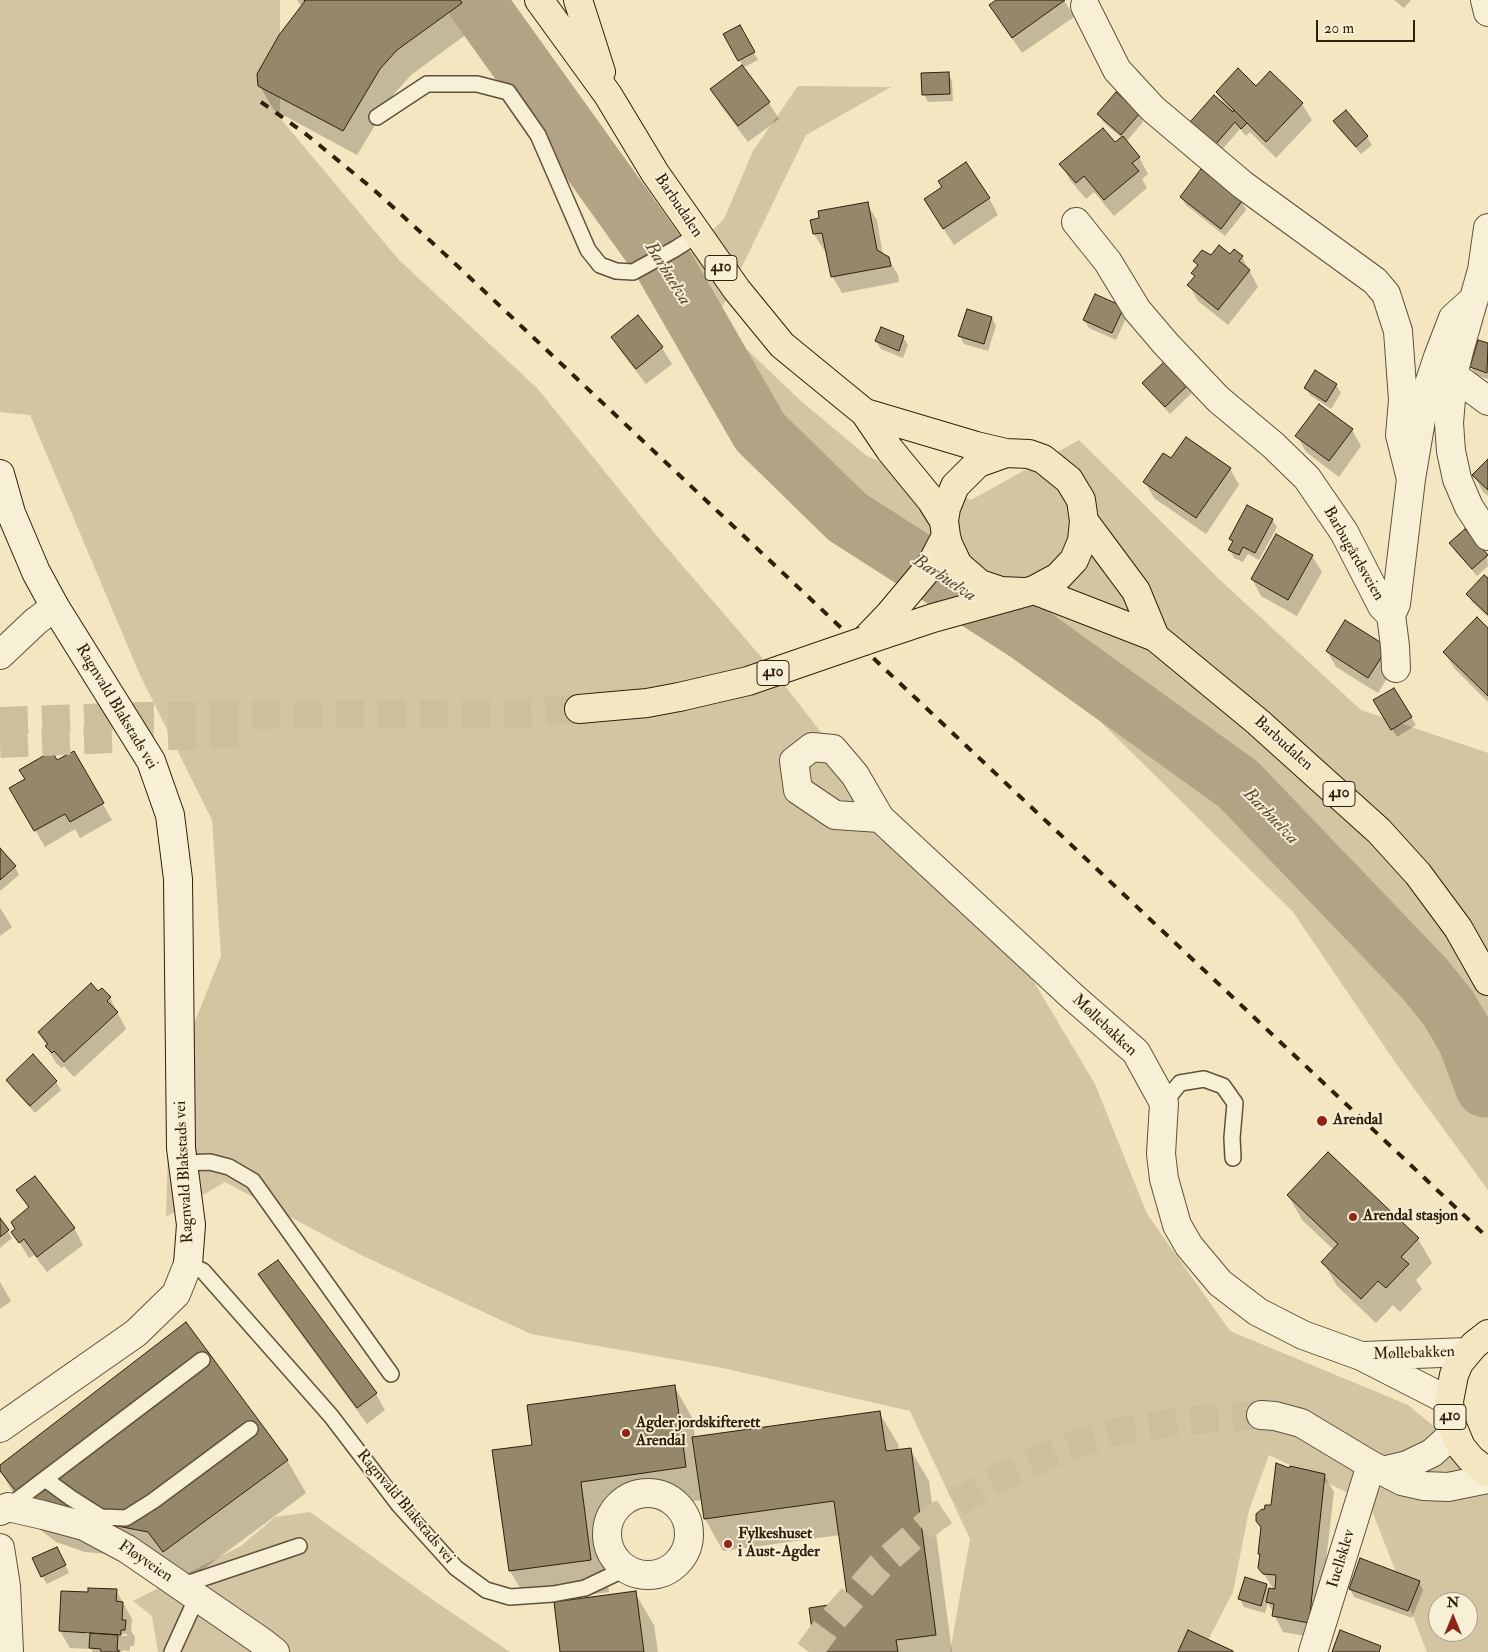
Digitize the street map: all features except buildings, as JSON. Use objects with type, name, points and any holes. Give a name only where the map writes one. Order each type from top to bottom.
[{"type":"main road","name":"Barbudalen","points":[[539,0],[608,95],[655,172],[686,242],[737,290],[782,345],[865,413],[890,450],[931,500],[945,528]]},
{"type":"main road","name":"Barbudalen","points":[[578,0],[608,95]]},
{"type":"main road","name":"Barbudalen","points":[[865,413],[1006,453]]},
{"type":"main road","name":"410","points":[[579,710],[647,703],[748,682],[933,618],[1029,591],[1058,577],[1074,560],[1082,540],[1084,521],[1081,500],[1070,480],[1043,459],[1029,454],[1006,453],[978,463],[955,486],[946,508],[945,528],[948,544],[958,565],[980,584],[1000,591],[1029,591]]},
{"type":"main road","name":"Barbudalen","points":[[1084,521],[1136,591],[1155,637]]},
{"type":"main road","name":"410","points":[[864,641],[889,615],[931,565],[945,528]]},
{"type":"main road","name":"Barbudalen","points":[[1029,591],[1155,637],[1258,722],[1379,831],[1418,874],[1458,928],[1488,982]]},
{"type":"main road","name":"410","points":[[1488,1334],[1467,1352],[1454,1375],[1448,1401],[1454,1433],[1471,1459],[1488,1473]]},
{"type":"street","points":[[1485,0],[1488,12]]},
{"type":"street","points":[[1085,6],[1118,70],[1153,110],[1243,185],[1375,281],[1386,294],[1398,331],[1403,400],[1400,435],[1411,479]]},
{"type":"street","name":"Barbugårdsveien","points":[[1076,222],[1108,262],[1137,310],[1166,344],[1218,399],[1273,444],[1307,478],[1344,532],[1382,606],[1391,615],[1396,604],[1411,479],[1425,396],[1453,318],[1474,299]]},
{"type":"street","points":[[1488,228],[1482,270],[1453,375],[1449,423],[1450,451],[1458,479],[1469,507],[1488,536]]},
{"type":"street","points":[[1453,375],[1488,401]]},
{"type":"street","name":"Ragnvald Blakstads vei","points":[[0,474],[11,513],[36,572],[55,607],[151,761],[170,815],[178,880],[181,1148],[191,1225],[188,1264]]},
{"type":"street","points":[[0,655],[36,621],[55,607]]},
{"type":"street","points":[[1391,615],[1396,668]]},
{"type":"street","name":"Møllebakken","points":[[880,818],[1073,997],[1136,1052],[1164,1103],[1161,1154],[1164,1179],[1177,1225],[1189,1246],[1220,1283],[1258,1312],[1303,1335],[1362,1356],[1448,1401]]},
{"type":"street","points":[[0,1428],[136,1333],[176,1294],[188,1264]]},
{"type":"street","name":"Møllebakken","points":[[1362,1356],[1467,1352]]},
{"type":"street","points":[[1261,1415],[1275,1416],[1301,1423],[1402,1481],[1424,1486],[1448,1487],[1488,1479]]},
{"type":"street","points":[[1377,1468],[1407,1465],[1432,1453],[1454,1433]]},
{"type":"street","name":"Iuellsklev","points":[[1314,1652],[1377,1468]]},
{"type":"street","name":"Fløyveien","points":[[4,1509],[43,1515],[84,1526],[128,1549],[275,1652]]},
{"type":"street","points":[[0,1548],[6,1586],[9,1652]]},
{"type":"lane","points":[[378,117],[427,84],[477,84],[508,92],[538,135],[588,250],[600,265],[616,271],[633,272],[686,242]]},
{"type":"lane","points":[[1164,1103],[1180,1083],[1204,1079],[1223,1086],[1235,1103],[1232,1138],[1233,1158]]},
{"type":"lane","points":[[183,1163],[210,1162],[229,1167],[253,1181],[391,1374]]},
{"type":"lane","name":"Ragnvald Blakstads vei","points":[[188,1264],[203,1270],[318,1401],[399,1505],[456,1568],[486,1590],[510,1597],[553,1594],[585,1588],[625,1569]]},
{"type":"lane","points":[[4,1509],[202,1360]]},
{"type":"lane","points":[[45,1479],[101,1517],[126,1518],[153,1501],[250,1429]]},
{"type":"lane","points":[[172,1652],[189,1591],[299,1546]]},
{"type":"shaded area","points":[[0,0],[280,0],[280,118],[399,260],[537,388],[656,535],[775,673],[893,825],[1022,962],[1095,1084],[1147,1214],[1230,1331],[1408,1405],[1488,1471],[1488,1652],[1427,1652],[1369,1503],[1269,1455],[1249,1510],[1233,1592],[1207,1642],[1199,1652],[950,1652],[970,1539],[910,1411],[723,1368],[531,1334],[363,1256],[225,1182],[166,1217],[170,1084],[221,956],[212,820],[140,675],[30,415],[0,412]]},
{"type":"shaded area","points":[[798,86],[891,87],[806,135],[716,320],[802,402],[867,456],[971,500],[1079,440],[1218,578],[1361,710],[1488,753],[1488,1190],[1397,1065],[1293,912],[1021,643],[853,539],[724,402],[657,284],[724,219],[753,151]]},
{"type":"shaded area","points":[[310,1512],[433,1600],[510,1652],[158,1652],[152,1616],[133,1601],[241,1546],[275,1517]]},
{"type":"waterway","name":"Barbuelva","points":[[475,0],[660,258],[760,432],[847,517],[1028,633],[1238,784],[1424,978],[1449,1009],[1467,1040],[1485,1088]]},
{"type":"tunnel","points":[[0,721],[143,716],[527,713],[579,709]]},
{"type":"tunnel","points":[[0,744],[241,733]]},
{"type":"tunnel","points":[[809,1652],[830,1623],[880,1566],[932,1520],[986,1484],[1048,1455],[1109,1433],[1181,1421],[1261,1415]]},
{"type":"railway","points":[[261,102],[307,135],[373,189],[448,257],[1488,1238]]},
{"type":"place","name":"Arendal","points":[[1322,1121]]},
{"type":"place","name":"Arendal stasjon","points":[[1353,1217]]},
{"type":"place","name":"Agder jordskifterett Arendal","points":[[626,1433]]},
{"type":"place","name":"Fylkeshuset i Aust-Agder","points":[[728,1544]]}]
